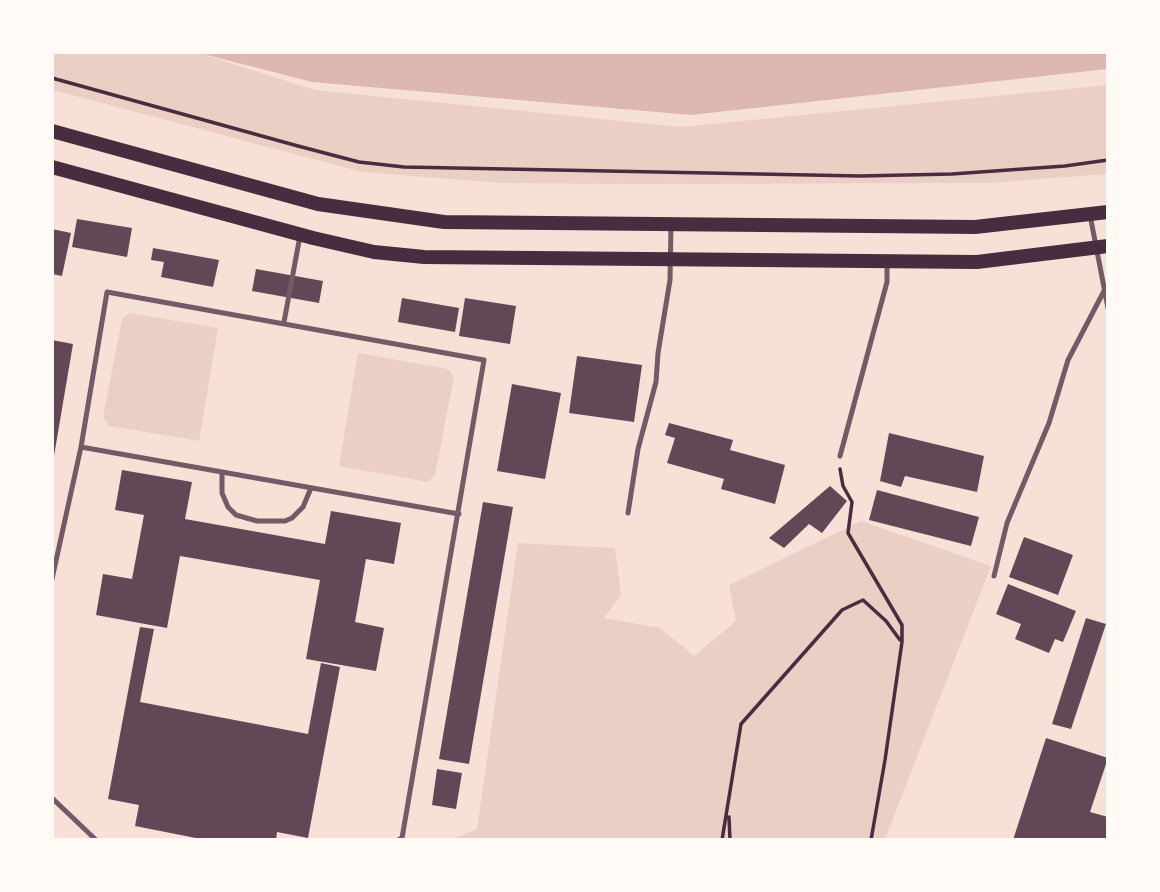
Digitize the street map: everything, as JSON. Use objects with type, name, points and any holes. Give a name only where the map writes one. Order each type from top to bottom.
[{"type":"main road","points":[[52,131],[318,204],[444,222],[975,227],[1108,212]]},
{"type":"main road","points":[[52,167],[374,252],[424,257],[977,262],[1101,247]]},
{"type":"lane","points":[[1090,215],[1101,247],[1108,308]]},
{"type":"lane","points":[[628,513],[638,449],[656,382],[670,280],[671,223]]},
{"type":"lane","points":[[284,322],[300,234]]},
{"type":"lane","points":[[840,457],[887,282],[887,263]]},
{"type":"lane","points":[[994,576],[1007,523],[1049,423],[1068,360],[1104,291]]},
{"type":"lane","points":[[52,579],[81,447],[107,292],[484,360],[402,838],[398,839]]},
{"type":"lane","points":[[81,447],[459,514]]},
{"type":"lane","points":[[222,472],[222,493],[228,508],[240,517],[257,521],[285,522],[292,518],[303,507],[311,488]]},
{"type":"lane","points":[[52,798],[96,839]]},
{"type":"path","points":[[52,78],[359,162],[404,167],[860,176],[952,174],[1065,166],[1108,160]]},
{"type":"path","points":[[840,457],[844,486],[852,502],[848,533],[902,625],[902,642],[871,839]]},
{"type":"path","points":[[723,839],[741,724],[842,610],[863,600],[886,621],[902,642]]},
{"type":"path","points":[[728,807],[730,839]]},
{"type":"shaded area","points":[[1107,52],[1107,69],[691,115],[312,82],[199,53]]},
{"type":"shaded area","points":[[52,53],[199,53],[315,90],[681,127],[1107,85],[1107,174],[989,183],[635,184],[500,183],[362,172],[53,90]]},
{"type":"shaded area","points":[[129,313],[218,328],[199,441],[109,426],[103,417],[122,319]]},
{"type":"shaded area","points":[[358,353],[448,369],[454,377],[435,475],[428,482],[339,466]]},
{"type":"shaded area","points":[[861,521],[991,566],[885,839],[450,840],[477,829],[518,543],[615,548],[621,595],[604,618],[660,628],[694,656],[736,621],[729,585]]},
{"type":"building","points":[[77,219],[132,228],[127,257],[72,247]]},
{"type":"building","points":[[52,229],[71,233],[62,276],[52,274]]},
{"type":"building","points":[[153,248],[219,260],[213,287],[161,277],[164,262],[151,260]]},
{"type":"building","points":[[256,269],[323,281],[319,303],[252,291]]},
{"type":"building","points":[[402,298],[459,308],[455,332],[398,322]]},
{"type":"building","points":[[465,298],[516,306],[510,344],[459,336]]},
{"type":"building","points":[[52,340],[73,344],[54,456],[52,456]]},
{"type":"building","points":[[577,356],[642,365],[634,422],[569,413]]},
{"type":"building","points":[[512,384],[561,393],[545,479],[497,471]]},
{"type":"building","points":[[669,423],[733,440],[730,450],[785,465],[775,504],[721,489],[724,479],[667,463],[675,438],[665,435]]},
{"type":"building","points":[[889,433],[984,456],[977,492],[905,476],[901,487],[880,481]]},
{"type":"building","points":[[122,470],[192,482],[185,519],[325,544],[331,511],[401,523],[394,564],[366,559],[355,622],[384,628],[376,671],[306,659],[320,580],[180,556],[167,628],[96,615],[103,574],[132,579],[144,515],[115,510]]},
{"type":"building","points":[[830,486],[847,501],[822,533],[809,524],[784,548],[769,538]]},
{"type":"building","points":[[877,490],[979,517],[971,546],[869,520]]},
{"type":"building","points":[[483,502],[513,507],[469,764],[439,759]]},
{"type":"building","points":[[1024,537],[1073,555],[1058,595],[1009,577]]},
{"type":"building","points":[[1008,584],[1076,611],[1063,642],[1055,639],[1049,653],[1015,639],[1021,624],[996,614]]},
{"type":"building","points":[[1086,618],[1106,624],[1071,729],[1052,724]]},
{"type":"building","points":[[140,627],[154,629],[140,702],[308,734],[321,663],[340,667],[308,838],[277,832],[276,840],[206,840],[135,826],[139,805],[108,799]]},
{"type":"building","points":[[1046,738],[1108,758],[1090,812],[1108,817],[1108,840],[1013,840]]},
{"type":"building","points":[[437,769],[462,773],[456,809],[432,805]]}]
